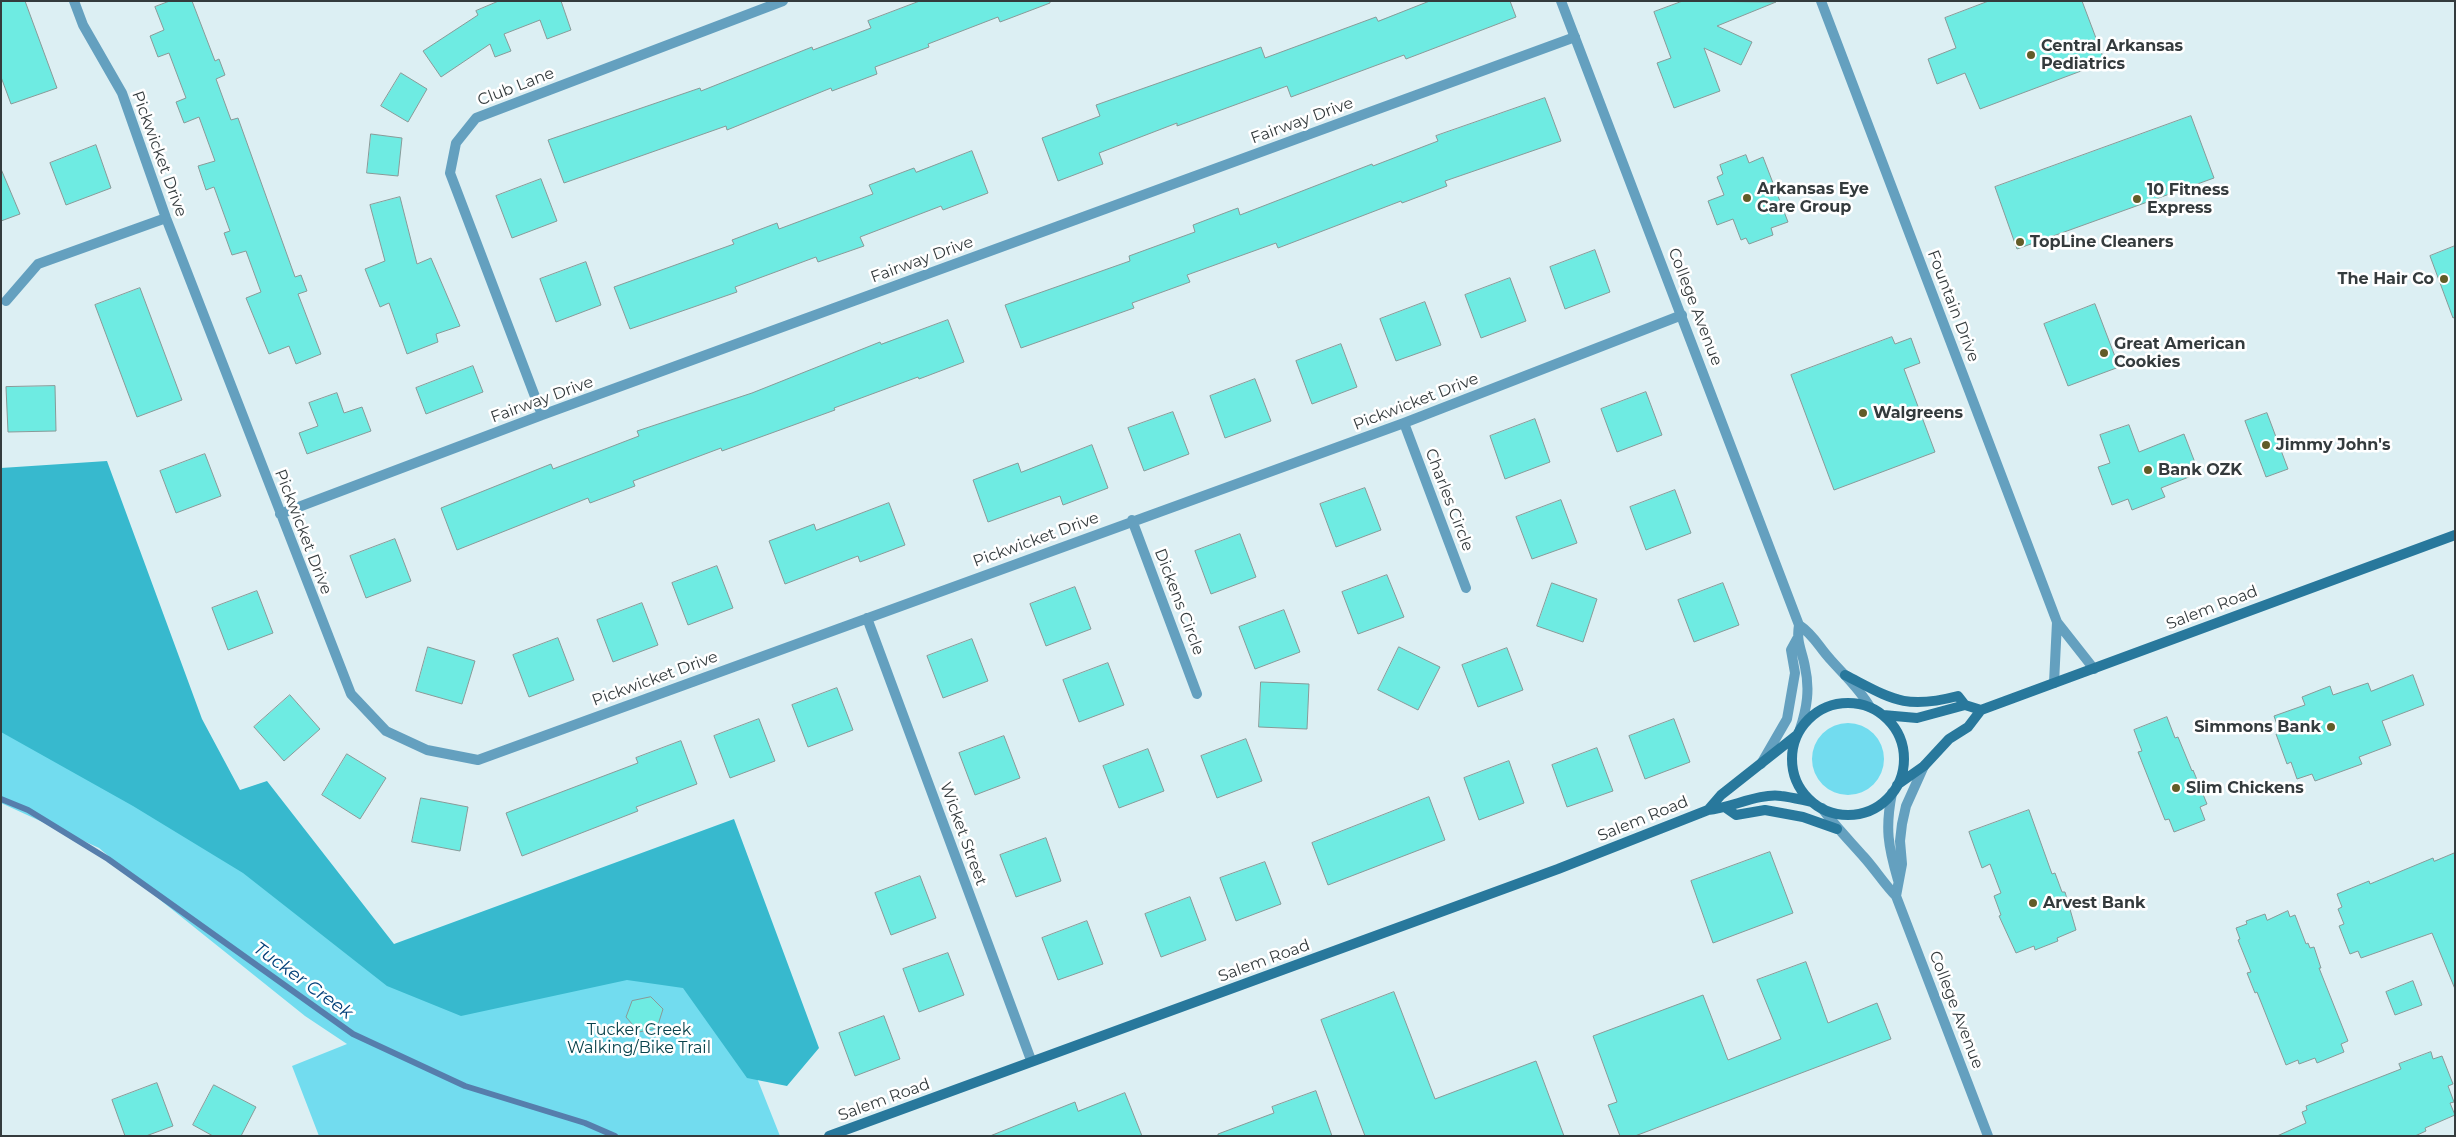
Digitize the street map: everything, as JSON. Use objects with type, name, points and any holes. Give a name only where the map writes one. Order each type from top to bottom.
[{"type":"main road","name":"Salem Road","points":[[1980,710],[2455,535]]},
{"type":"main road","points":[[1845,675],[1892,699],[1930,703],[1958,696],[1965,705]]},
{"type":"main road","points":[[1883,715],[1917,718],[1965,705],[1980,710],[1968,727],[1949,739],[1924,766],[1895,789],[1876,808],[1860,813],[1843,814],[1822,808],[1812,802],[1797,782],[1793,771],[1792,758],[1799,732],[1807,720],[1826,707],[1848,702],[1870,707],[1883,715],[1892,724],[1902,747],[1904,760],[1895,789]]},
{"type":"main road","name":"Salem Road","points":[[1708,810],[1721,795],[1799,732]]},
{"type":"main road","name":"Salem Road","points":[[829,1136],[1031,1060],[1170,1012],[1540,876],[1708,810],[1726,808],[1757,798],[1780,795],[1812,802]]},
{"type":"main road","points":[[1726,808],[1736,815],[1765,810],[1785,813],[1837,829]]},
{"type":"street","name":"Pickwicket Drive","points":[[74,1],[82,25],[122,93],[166,218],[351,694],[386,731],[427,750],[478,760],[1132,520],[1404,423],[1682,315]]},
{"type":"street","name":"Club Lane","points":[[542,416],[450,173],[456,143],[476,118],[782,1]]},
{"type":"street","name":"College Avenue","points":[[1561,1],[1799,624],[1797,639],[1806,667],[1808,690],[1808,704],[1799,732]]},
{"type":"street","name":"Fountain Drive","points":[[1821,1],[2057,622],[2094,669]]},
{"type":"street","name":"Fairway Drive","points":[[280,514],[1575,36]]},
{"type":"street","points":[[6,301],[38,264],[166,218]]},
{"type":"street","name":"Charles Circle","points":[[1404,423],[1466,588]]},
{"type":"street","name":"Dickens Circle","points":[[1132,520],[1197,694]]},
{"type":"street","name":"Wicket Street","points":[[866,618],[1031,1060]]},
{"type":"street","name":"Fountain Drive","points":[[2054,683],[2057,622]]},
{"type":"street","name":"College Avenue","points":[[1799,624],[1812,634],[1829,657],[1858,688],[1870,707]]},
{"type":"street","points":[[1760,764],[1787,719],[1795,673],[1791,650],[1797,639]]},
{"type":"street","points":[[1896,896],[1902,864],[1900,841],[1902,824],[1906,806],[1924,766]]},
{"type":"street","points":[[1895,789],[1887,834],[1888,848],[1899,884]]},
{"type":"street","name":"College Avenue","points":[[1822,808],[1837,829],[1896,896],[1988,1136]]},
{"type":"green space","name":"Tucker Creek Walking/Bike Trail","points":[[1,695],[425,988],[693,917],[780,1136],[319,1136],[292,1066],[347,1044],[305,1016],[159,899],[99,848],[1,803]]},
{"type":"green space","points":[[1848,723],[1868,729],[1878,739],[1884,759],[1878,779],[1868,789],[1848,795],[1828,789],[1818,779],[1812,759],[1818,739],[1828,729]]},
{"type":"shaded area","points":[[107,461],[202,719],[240,790],[267,781],[394,944],[734,819],[819,1048],[787,1086],[747,1078],[683,988],[627,980],[461,1016],[387,986],[243,873],[133,806],[1,732],[1,468]]},
{"type":"building","points":[[1,1],[25,1],[57,88],[11,104],[1,77]]},
{"type":"building","points":[[170,1],[192,1],[215,61],[219,59],[225,75],[216,79],[231,120],[238,118],[295,277],[301,275],[307,291],[298,294],[321,354],[296,364],[289,346],[269,354],[246,298],[261,292],[246,251],[232,255],[224,233],[230,231],[214,187],[206,190],[198,166],[215,161],[199,117],[184,123],[176,102],[186,98],[169,53],[158,57],[150,36],[164,30],[155,7]]},
{"type":"building","points":[[499,1],[561,1],[571,30],[547,39],[540,20],[504,34],[511,51],[495,57],[490,44],[441,77],[423,51],[478,15],[476,11]]},
{"type":"building","points":[[920,1],[1050,1],[1050,3],[1000,22],[998,17],[928,44],[929,47],[875,67],[877,74],[832,91],[831,88],[727,130],[726,126],[564,183],[548,140],[700,88],[701,91],[812,47],[813,50],[871,28],[868,21]]},
{"type":"building","points":[[1430,1],[1510,1],[1516,17],[1406,59],[1404,55],[1291,97],[1287,86],[1177,126],[1177,123],[1099,153],[1103,164],[1058,181],[1042,138],[1100,116],[1096,105],[1261,47],[1265,58],[1376,17],[1378,21]]},
{"type":"building","points":[[1683,1],[1776,2],[1717,26],[1752,42],[1741,65],[1704,48],[1720,91],[1674,108],[1657,63],[1671,58],[1654,12]]},
{"type":"building","name":"Central Arkansas Pediatrics","points":[[1989,1],[2082,1],[2105,62],[1980,109],[1965,73],[1937,84],[1928,59],[1956,48],[1945,18]]},
{"type":"building","points":[[401,73],[427,89],[408,122],[381,106]]},
{"type":"building","points":[[1545,98],[1561,141],[1445,181],[1447,186],[1402,203],[1401,201],[1278,248],[1276,243],[1187,275],[1190,282],[1132,303],[1134,308],[1021,348],[1005,305],[1130,261],[1129,256],[1195,232],[1193,225],[1238,208],[1240,215],[1372,164],[1373,166],[1438,141],[1436,136]]},
{"type":"building","points":[[2191,116],[2214,178],[2017,249],[1995,187]]},
{"type":"building","points":[[371,134],[402,138],[398,176],[367,173]]},
{"type":"building","points":[[96,145],[111,188],[66,205],[50,163]]},
{"type":"building","points":[[972,151],[988,193],[943,210],[941,206],[860,237],[864,246],[818,262],[816,257],[735,287],[737,292],[630,329],[614,287],[734,244],[732,240],[777,223],[779,229],[873,194],[869,185],[914,168],[916,172]]},
{"type":"building","name":"Arkansas Eye Care Group","points":[[1746,155],[1749,163],[1763,157],[1788,222],[1771,228],[1773,235],[1749,244],[1746,238],[1741,240],[1733,219],[1717,225],[1708,201],[1724,195],[1717,177],[1723,174],[1720,165]]},
{"type":"building","points":[[1,169],[20,214],[1,221]]},
{"type":"building","points":[[541,179],[557,221],[512,238],[496,196]]},
{"type":"building","points":[[400,197],[417,264],[431,258],[460,326],[436,334],[438,342],[407,354],[389,303],[380,307],[365,269],[385,261],[370,205]]},
{"type":"building","points":[[2455,246],[2455,317],[2453,318],[2430,256]]},
{"type":"building","points":[[1595,250],[1610,292],[1565,309],[1550,267]]},
{"type":"building","points":[[586,262],[601,305],[556,322],[540,279]]},
{"type":"building","points":[[1510,278],[1526,321],[1481,338],[1465,295]]},
{"type":"building","points":[[140,288],[182,400],[137,417],[95,305]]},
{"type":"building","points":[[1425,302],[1441,345],[1396,361],[1380,319]]},
{"type":"building","points":[[2095,304],[2119,367],[2068,386],[2044,324]]},
{"type":"building","points":[[948,320],[964,362],[919,379],[918,377],[834,408],[835,410],[722,451],[721,448],[633,481],[635,486],[590,503],[588,498],[457,550],[441,508],[551,464],[553,469],[639,436],[637,431],[752,393],[880,342],[881,344]]},
{"type":"building","name":"Walgreens","points":[[1892,337],[1895,344],[1911,338],[1920,363],[1904,369],[1935,452],[1834,490],[1791,375]]},
{"type":"building","points":[[1341,344],[1357,387],[1312,404],[1296,361]]},
{"type":"building","points":[[473,366],[483,392],[426,414],[416,388]]},
{"type":"building","points":[[1255,379],[1271,421],[1225,438],[1210,396]]},
{"type":"building","points":[[55,386],[56,431],[8,432],[6,387]]},
{"type":"building","points":[[1646,392],[1662,435],[1617,452],[1601,409]]},
{"type":"building","points":[[337,393],[344,413],[362,407],[371,431],[307,454],[299,433],[318,426],[309,403]]},
{"type":"building","points":[[1173,412],[1189,454],[1144,471],[1128,428]]},
{"type":"building","name":"Jimmy John's","points":[[2267,413],[2288,469],[2266,477],[2245,421]]},
{"type":"building","points":[[1535,419],[1550,462],[1505,479],[1490,436]]},
{"type":"building","name":"Bank OZK","points":[[2129,425],[2139,452],[2184,434],[2199,473],[2161,488],[2165,497],[2132,510],[2128,499],[2112,505],[2098,467],[2110,463],[2100,435]]},
{"type":"building","points":[[1092,445],[1108,488],[1063,505],[1060,496],[988,522],[973,480],[1018,463],[1021,472]]},
{"type":"building","points":[[205,454],[221,496],[176,513],[160,471]]},
{"type":"building","points":[[1365,488],[1381,530],[1336,547],[1320,504]]},
{"type":"building","points":[[1675,490],[1691,533],[1646,550],[1630,507]]},
{"type":"building","points":[[1561,500],[1577,543],[1532,559],[1516,517]]},
{"type":"building","points":[[889,503],[905,545],[860,562],[858,556],[785,584],[769,541],[814,524],[816,530]]},
{"type":"building","points":[[1240,534],[1256,577],[1211,594],[1195,551]]},
{"type":"building","points":[[395,539],[411,581],[366,598],[350,556]]},
{"type":"building","points":[[717,566],[733,608],[688,625],[672,583]]},
{"type":"building","points":[[1387,575],[1404,617],[1358,634],[1342,592]]},
{"type":"building","points":[[1552,583],[1597,599],[1583,642],[1537,626]]},
{"type":"building","points":[[1723,583],[1739,625],[1694,642],[1678,600]]},
{"type":"building","points":[[1075,587],[1091,629],[1046,646],[1030,604]]},
{"type":"building","points":[[257,591],[273,633],[228,650],[212,608]]},
{"type":"building","points":[[642,603],[658,645],[613,662],[597,620]]},
{"type":"building","points":[[1284,610],[1300,652],[1255,669],[1239,627]]},
{"type":"building","points":[[558,638],[574,680],[529,697],[513,655]]},
{"type":"building","points":[[972,639],[988,681],[943,698],[927,656]]},
{"type":"building","points":[[428,647],[475,661],[462,704],[416,691]]},
{"type":"building","points":[[1399,647],[1440,667],[1418,710],[1378,690]]},
{"type":"building","points":[[1507,648],[1523,690],[1478,707],[1462,665]]},
{"type":"building","points":[[1108,663],[1124,705],[1079,722],[1063,680]]},
{"type":"building","name":"Simmons Bank","points":[[2413,675],[2424,705],[2382,721],[2391,745],[2359,757],[2362,764],[2315,781],[2312,774],[2297,779],[2291,762],[2287,764],[2276,734],[2280,733],[2274,716],[2305,705],[2302,697],[2330,686],[2333,695],[2368,683],[2371,691]]},
{"type":"building","points":[[1261,682],[1309,684],[1307,729],[1259,727]]},
{"type":"building","points":[[837,688],[853,730],[808,747],[792,705]]},
{"type":"building","points":[[290,695],[320,729],[284,761],[254,727]]},
{"type":"building","name":"Slim Chickens","points":[[2167,717],[2175,738],[2178,737],[2207,804],[2200,807],[2205,820],[2174,832],[2169,819],[2165,820],[2138,752],[2142,751],[2134,730]]},
{"type":"building","points":[[759,719],[775,761],[730,778],[714,736]]},
{"type":"building","points":[[1674,719],[1690,762],[1645,779],[1629,736]]},
{"type":"building","points":[[1004,736],[1020,778],[975,795],[959,753]]},
{"type":"building","points":[[1246,739],[1262,781],[1217,798],[1201,756]]},
{"type":"building","points":[[681,741],[697,784],[636,807],[638,811],[522,856],[506,813],[638,763],[636,758]]},
{"type":"building","points":[[1597,748],[1613,791],[1567,807],[1552,765]]},
{"type":"building","points":[[1148,749],[1164,791],[1119,808],[1103,766]]},
{"type":"building","points":[[347,754],[386,778],[360,819],[322,795]]},
{"type":"building","points":[[1509,761],[1524,803],[1479,820],[1464,778]]},
{"type":"building","points":[[1429,797],[1445,840],[1328,885],[1312,843]]},
{"type":"building","points":[[421,798],[468,807],[460,851],[412,842]]},
{"type":"building","name":"Arvest Bank","points":[[2029,810],[2052,874],[2055,873],[2062,892],[2065,892],[2076,930],[2057,938],[2058,941],[2035,950],[2034,946],[2016,953],[1999,916],[2001,915],[1994,896],[2001,893],[1990,864],[1982,868],[1969,832]]},
{"type":"building","points":[[1046,838],[1061,881],[1016,897],[1000,855]]},
{"type":"building","points":[[1770,852],[1793,913],[1713,943],[1691,881]]},
{"type":"building","points":[[2455,853],[2455,989],[2432,933],[2361,958],[2358,951],[2350,954],[2339,926],[2344,924],[2338,909],[2342,907],[2337,894],[2369,881],[2370,884],[2433,858],[2434,861]]},
{"type":"building","points":[[1265,862],[1281,904],[1236,921],[1220,878]]},
{"type":"building","points":[[920,876],[936,918],[891,935],[875,893]]},
{"type":"building","points":[[1190,897],[1206,940],[1161,957],[1145,914]]},
{"type":"building","points":[[2288,911],[2290,917],[2295,915],[2306,944],[2308,943],[2310,948],[2314,947],[2321,968],[2319,968],[2348,1041],[2341,1044],[2344,1052],[2317,1063],[2315,1058],[2299,1064],[2298,1060],[2286,1065],[2257,992],[2255,993],[2247,973],[2251,972],[2238,940],[2240,939],[2236,928],[2247,924],[2246,921],[2265,914],[2267,920]]},
{"type":"building","points":[[1087,921],[1103,964],[1058,980],[1042,938]]},
{"type":"building","points":[[948,953],[964,995],[919,1012],[903,969]]},
{"type":"building","points":[[1806,962],[1828,1023],[1877,1003],[1891,1039],[1635,1136],[1620,1136],[1608,1105],[1617,1102],[1593,1036],[1703,995],[1728,1060],[1781,1039],[1757,980]]},
{"type":"building","points":[[2413,981],[2422,1005],[2395,1015],[2386,992]]},
{"type":"building","points":[[1394,992],[1435,1099],[1536,1061],[1564,1136],[1365,1136],[1321,1020]]},
{"type":"building","points":[[651,997],[663,1009],[657,1028],[639,1032],[626,1017],[632,1001]]},
{"type":"building","points":[[884,1016],[900,1059],[855,1076],[839,1033]]},
{"type":"building","points":[[2431,1052],[2433,1059],[2442,1056],[2453,1084],[2448,1086],[2454,1102],[2450,1103],[2455,1115],[2425,1128],[2426,1131],[2415,1136],[2277,1136],[2306,1123],[2302,1112],[2307,1110],[2306,1106],[2401,1069],[2399,1064]]},
{"type":"building","points":[[157,1083],[173,1126],[146,1136],[125,1136],[112,1100]]},
{"type":"building","points":[[214,1085],[256,1107],[241,1136],[213,1136],[193,1125]]},
{"type":"building","points":[[1316,1091],[1332,1136],[1218,1136],[1218,1134],[1274,1113],[1272,1107]]},
{"type":"building","points":[[1125,1093],[1142,1136],[990,1136],[1075,1102],[1078,1111]]},
{"type":"waterway","name":"Tucker Creek","points":[[1,799],[28,810],[108,859],[353,1034],[465,1086],[585,1123],[615,1136]]},
{"type":"place","name":"Central Arkansas Pediatrics","points":[[2031,55]]},
{"type":"place","name":"Arkansas Eye Care Group","points":[[1747,198]]},
{"type":"place","name":"10 Fitness Express","points":[[2137,199]]},
{"type":"place","name":"TopLine Cleaners","points":[[2020,242]]},
{"type":"place","name":"The Hair Co","points":[[2444,279]]},
{"type":"place","name":"Great American Cookies","points":[[2104,353]]},
{"type":"place","name":"Walgreens","points":[[1863,413]]},
{"type":"place","name":"Jimmy John's","points":[[2266,445]]},
{"type":"place","name":"Bank OZK","points":[[2148,470]]},
{"type":"place","name":"Simmons Bank","points":[[2331,727]]},
{"type":"place","name":"Slim Chickens","points":[[2176,788]]},
{"type":"place","name":"Arvest Bank","points":[[2033,903]]}]
